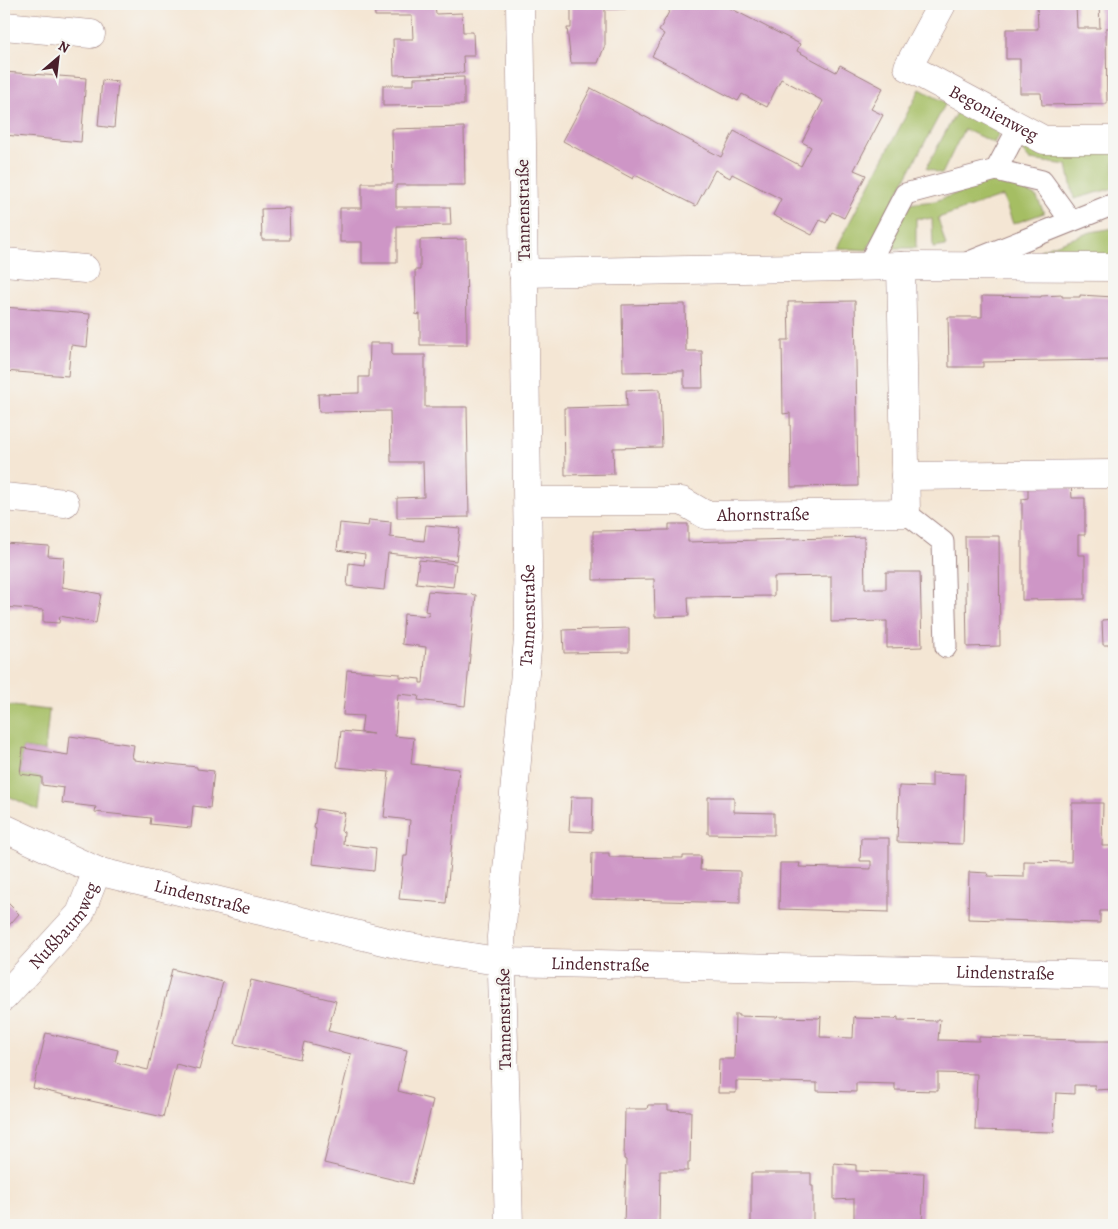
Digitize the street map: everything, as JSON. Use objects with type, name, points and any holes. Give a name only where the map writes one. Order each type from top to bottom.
[{"type":"street","name":"Tannenstraße","points":[[509,1225],[502,937],[529,628],[520,4]]},
{"type":"street","name":"Begonienweg","points":[[942,4],[908,67],[1044,140],[1114,140]]},
{"type":"street","points":[[4,26],[91,34]]},
{"type":"street","points":[[4,262],[84,268]]},
{"type":"street","points":[[523,274],[901,266],[1114,267]]},
{"type":"street","points":[[901,266],[906,512]]},
{"type":"street","points":[[905,476],[1114,474]]},
{"type":"street","points":[[4,497],[65,503]]},
{"type":"street","name":"Ahornstraße","points":[[528,501],[682,501],[706,515],[906,512]]},
{"type":"street","name":"Lindenstraße","points":[[4,828],[97,871],[404,946],[503,962],[1114,975]]},
{"type":"street","name":"Nußbaumweg","points":[[4,997],[80,914],[97,871]]},
{"type":"lane","points":[[996,170],[1019,127]]},
{"type":"lane","points":[[867,267],[905,194],[996,170],[1042,181],[1071,221]]},
{"type":"lane","points":[[960,266],[1114,204]]},
{"type":"lane","points":[[906,512],[943,542],[946,647]]},
{"type":"green space","points":[[920,89],[946,103],[867,250],[836,248]]},
{"type":"green space","points":[[958,109],[1000,131],[994,143],[964,129],[942,174],[926,168]]},
{"type":"green space","points":[[1024,144],[1114,146],[1114,188],[1074,199],[1067,165],[1030,160],[1020,148]]},
{"type":"green space","points":[[1000,178],[1037,197],[1044,213],[1013,224],[1003,196],[938,218],[946,246],[933,248],[932,219],[916,218],[916,248],[883,248],[907,204],[935,201]]},
{"type":"green space","points":[[1114,228],[1114,261],[1041,261],[1040,250],[1091,232]]},
{"type":"green space","points":[[4,705],[49,710],[45,751],[23,748],[20,774],[42,777],[38,810],[4,794]]},
{"type":"building","points":[[374,4],[435,4],[436,14],[462,13],[463,32],[473,32],[474,56],[463,56],[464,73],[394,75],[393,39],[413,39],[412,16],[375,16]]},
{"type":"building","points":[[571,4],[628,4],[626,9],[605,9],[605,45],[598,63],[571,63],[567,28],[571,28]]},
{"type":"building","points":[[673,4],[722,4],[800,44],[797,51],[836,72],[840,65],[883,88],[871,109],[883,115],[854,170],[866,175],[844,218],[832,212],[826,223],[820,220],[812,235],[773,215],[781,199],[732,174],[730,178],[715,170],[696,206],[635,175],[633,179],[563,141],[591,88],[721,157],[734,131],[801,166],[811,147],[802,142],[823,101],[781,79],[767,107],[742,94],[738,101],[652,56],[664,34],[659,31]]},
{"type":"building","points":[[1037,4],[1076,4],[1077,28],[1100,28],[1099,4],[1114,4],[1114,28],[1106,28],[1107,104],[1042,105],[1041,93],[1020,93],[1020,59],[1006,59],[1006,29],[1038,29]]},
{"type":"building","points":[[4,72],[86,78],[81,142],[4,135]]},
{"type":"building","points":[[464,77],[464,105],[383,106],[383,85],[414,85],[414,78]]},
{"type":"building","points":[[102,80],[118,82],[114,128],[98,126]]},
{"type":"building","points":[[464,127],[465,185],[396,185],[396,207],[450,207],[451,225],[397,226],[397,263],[362,263],[362,242],[340,242],[340,208],[362,208],[362,183],[393,183],[392,129]]},
{"type":"building","points":[[289,208],[290,240],[262,240],[261,209]]},
{"type":"building","points":[[466,239],[467,345],[420,345],[420,314],[416,315],[415,270],[420,270],[420,240]]},
{"type":"building","points":[[1062,295],[1062,297],[1080,297],[1080,295],[1114,297],[1114,360],[983,362],[983,367],[949,367],[948,317],[982,317],[982,296],[1041,297]]},
{"type":"building","points":[[855,301],[858,486],[791,487],[790,413],[783,414],[782,340],[789,340],[788,302]]},
{"type":"building","points":[[685,304],[686,351],[702,351],[703,388],[684,388],[684,371],[623,372],[622,305]]},
{"type":"building","points":[[4,307],[90,314],[87,347],[71,345],[68,376],[4,371]]},
{"type":"building","points":[[370,343],[392,343],[392,355],[425,355],[425,407],[467,407],[469,517],[397,518],[397,498],[424,497],[423,462],[391,462],[390,411],[319,412],[318,394],[359,393],[359,377],[369,377]]},
{"type":"building","points":[[660,389],[662,447],[613,448],[614,474],[565,475],[564,408],[627,406],[626,390]]},
{"type":"building","points":[[1071,481],[1072,498],[1085,498],[1085,535],[1078,535],[1078,555],[1085,555],[1085,599],[1022,600],[1022,499],[1028,498],[1028,482]]},
{"type":"building","points":[[369,520],[391,522],[390,537],[424,541],[426,525],[460,528],[456,561],[388,553],[384,590],[347,586],[349,563],[364,565],[365,554],[337,550],[340,523],[368,526]]},
{"type":"building","points":[[669,524],[688,524],[688,542],[864,537],[865,589],[886,589],[886,572],[920,572],[922,647],[887,648],[887,621],[831,622],[831,576],[774,577],[774,596],[688,597],[689,616],[655,617],[654,579],[593,580],[593,531],[669,530]]},
{"type":"building","points":[[965,536],[999,536],[1000,646],[967,647]]},
{"type":"building","points":[[4,543],[49,546],[48,556],[64,557],[62,587],[101,594],[96,623],[60,616],[59,623],[43,622],[43,610],[4,607]]},
{"type":"building","points":[[419,560],[456,564],[453,587],[416,583]]},
{"type":"building","points":[[428,591],[476,595],[465,706],[418,700],[419,696],[398,694],[395,736],[414,738],[411,764],[459,769],[446,903],[399,899],[404,856],[407,856],[410,820],[384,817],[389,772],[337,767],[341,731],[373,734],[361,732],[363,716],[343,715],[347,670],[400,674],[400,677],[420,679],[420,683],[423,683],[426,647],[402,644],[404,614],[429,616],[429,612],[425,611]]},
{"type":"building","points":[[1114,619],[1114,645],[1103,645],[1102,620]]},
{"type":"building","points":[[629,628],[629,652],[564,653],[563,630]]},
{"type":"building","points":[[70,736],[134,745],[132,758],[134,760],[197,767],[197,769],[214,771],[210,808],[193,806],[191,828],[150,824],[151,818],[95,812],[96,807],[62,803],[64,788],[42,785],[42,777],[20,774],[23,748],[68,755]]},
{"type":"building","points":[[932,773],[965,774],[963,844],[897,842],[899,786],[932,787]]},
{"type":"building","points":[[571,797],[593,797],[592,832],[569,831]]},
{"type":"building","points":[[708,797],[734,797],[734,812],[774,813],[774,835],[708,834]]},
{"type":"building","points":[[1072,803],[1103,803],[1102,846],[1114,846],[1114,911],[1100,911],[1100,923],[968,919],[969,872],[988,873],[987,876],[1024,877],[1024,861],[1071,862]]},
{"type":"building","points":[[317,809],[345,813],[341,831],[344,832],[343,844],[376,848],[374,871],[312,864]]},
{"type":"building","points":[[861,838],[889,838],[889,912],[779,909],[780,863],[800,863],[799,867],[871,869],[871,861],[860,861]]},
{"type":"building","points":[[592,853],[609,853],[609,857],[683,858],[683,856],[701,856],[700,870],[740,871],[740,903],[591,899]]},
{"type":"building","points":[[4,899],[19,914],[4,931]]},
{"type":"building","points":[[172,969],[223,982],[199,1070],[176,1064],[163,1117],[33,1088],[46,1033],[118,1050],[115,1062],[148,1070]]},
{"type":"building","points":[[251,980],[336,1001],[328,1031],[407,1050],[398,1091],[433,1100],[412,1184],[324,1163],[351,1054],[304,1042],[300,1059],[235,1044]]},
{"type":"building","points":[[735,1014],[738,1014],[738,1016],[777,1017],[778,1015],[780,1017],[819,1018],[821,1016],[820,1037],[853,1038],[854,1016],[856,1018],[895,1019],[898,1017],[898,1020],[937,1021],[937,1019],[940,1019],[938,1040],[979,1041],[979,1037],[1114,1041],[1114,1089],[1095,1090],[1095,1085],[1074,1085],[1074,1094],[1056,1093],[1054,1132],[975,1130],[977,1074],[938,1073],[938,1091],[895,1090],[895,1084],[856,1083],[856,1092],[817,1091],[817,1083],[736,1081],[736,1093],[718,1093],[719,1059],[734,1059]]},
{"type":"building","points":[[648,1105],[668,1105],[668,1110],[691,1111],[690,1162],[688,1162],[688,1171],[660,1171],[659,1225],[624,1225],[625,1109],[647,1109]]},
{"type":"building","points":[[834,1163],[856,1165],[856,1171],[924,1173],[922,1225],[854,1225],[854,1199],[834,1200]]},
{"type":"building","points":[[751,1173],[811,1173],[813,1225],[751,1225]]}]
